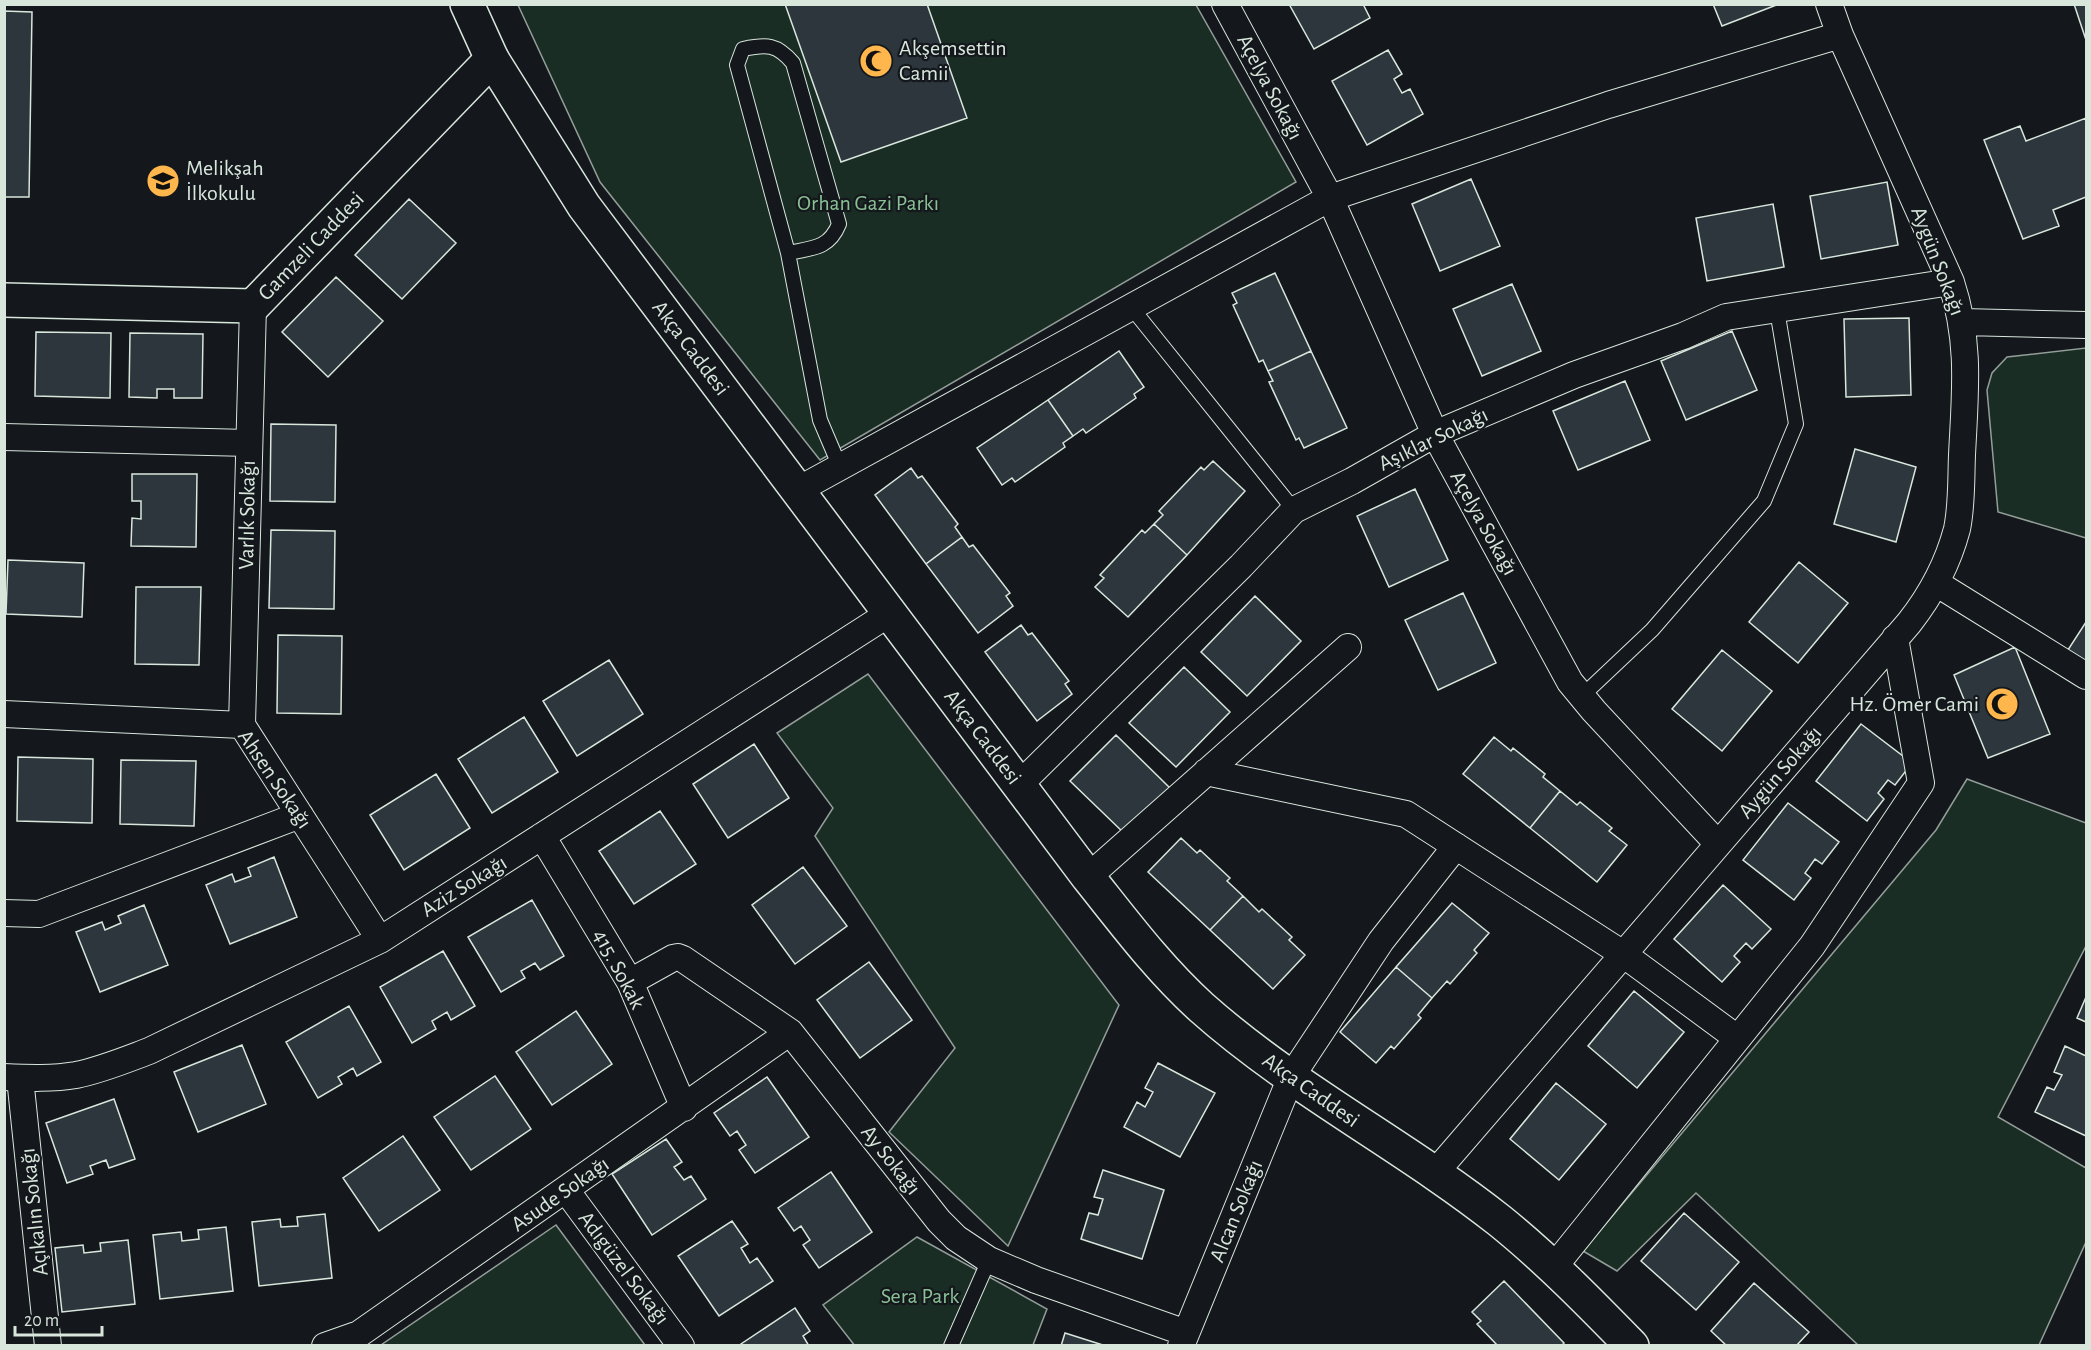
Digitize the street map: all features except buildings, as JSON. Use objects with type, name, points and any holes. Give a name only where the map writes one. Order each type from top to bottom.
[{"type":"main road","name":"Akça Caddesi","points":[[467,4],[492,59],[584,206],[1088,877],[1150,955],[1174,981],[1231,1032],[1292,1077],[1499,1220],[1554,1267],[1632,1346]]},
{"type":"main road","name":"Gamzeli Caddesi","points":[[4,300],[252,306],[492,59]]},
{"type":"street","name":"Açelya Sokağı","points":[[1225,4],[1330,198],[1435,434],[1570,682],[1581,697],[1718,844]]},
{"type":"street","name":"Aygün Sokağı","points":[[1434,1174],[1918,611],[1936,583],[1952,546],[1959,517],[1966,380],[1963,322],[1951,282],[1840,34],[1829,4]]},
{"type":"street","points":[[798,490],[1330,198],[1597,109],[1840,34]]},
{"type":"street","name":"Aşıklar Sokağı","points":[[1019,785],[1241,566],[1294,510],[1352,481],[1435,434],[1574,375],[1683,336],[1726,317],[1951,282]]},
{"type":"street","name":"Varlık Sokağı","points":[[242,724],[252,306]]},
{"type":"street","points":[[1963,322],[2086,325]]},
{"type":"street","points":[[4,437],[249,443]]},
{"type":"street","points":[[1936,583],[2086,676]]},
{"type":"street","name":"Aziz Sokağı","points":[[12,1078],[76,1075],[149,1051],[380,940],[890,613]]},
{"type":"street","points":[[1554,1267],[1812,946],[1921,783],[1895,638]]},
{"type":"street","points":[[1088,877],[1348,646]]},
{"type":"street","name":"Ahsen Sokağı","points":[[4,714],[242,724],[380,940]]},
{"type":"street","points":[[1206,772],[1406,814],[1623,954],[1737,1038]]},
{"type":"street","points":[[4,913],[39,914],[300,815]]},
{"type":"street","name":"415. Sokak","points":[[542,836],[630,982],[684,1108]]},
{"type":"street","name":"Alcan Sokağı","points":[[1184,1339],[1292,1077],[1381,940],[1456,846]]},
{"type":"street","name":"Ay Sokağı","points":[[630,982],[678,957],[790,1032],[939,1221],[956,1238],[989,1260],[1184,1339]]},
{"type":"street","name":"Asude Sokağı","points":[[325,1346],[359,1340],[790,1032]]},
{"type":"street","name":"Açıkalın Sokağı","points":[[12,1078],[48,1346]]},
{"type":"street","name":"Adıgüzel Sokağı","points":[[566,1190],[681,1346]]},
{"type":"lane","points":[[788,253],[821,246],[834,235],[839,224],[793,63],[781,50],[762,45],[743,49],[737,65],[788,253],[820,420],[840,467]]},
{"type":"lane","points":[[1131,308],[1294,510]]},
{"type":"lane","points":[[1581,697],[1652,630],[1764,501],[1796,424],[1777,310]]},
{"type":"lane","points":[[951,1346],[989,1260]]},
{"type":"green space","name":"Orhan Gazi Parkı","points":[[518,5],[1196,5],[1296,182],[820,460],[600,182]]},
{"type":"green space","points":[[2086,348],[2086,538],[1998,512],[1987,390],[1992,373],[2007,357]]},
{"type":"green space","points":[[868,674],[1119,1005],[1008,1246],[889,1132],[955,1048],[815,836],[833,808],[777,733]]},
{"type":"green space","points":[[1967,779],[2086,823],[2086,946],[1998,1117],[2086,1168],[2086,1242],[2039,1345],[1858,1345],[1696,1193],[1617,1271],[1583,1251],[1936,830]]},
{"type":"green space","points":[[556,1225],[645,1345],[381,1345]]},
{"type":"green space","name":"Sera Park","points":[[917,1237],[1047,1309],[1033,1345],[855,1346],[823,1305]]},
{"type":"place","name":"Akşemsettin Camii","points":[[876,61]]},
{"type":"place","name":"Melikşah İlkokulu","points":[[163,181]]},
{"type":"place","name":"Hz. Ömer Cami","points":[[2002,704]]}]
